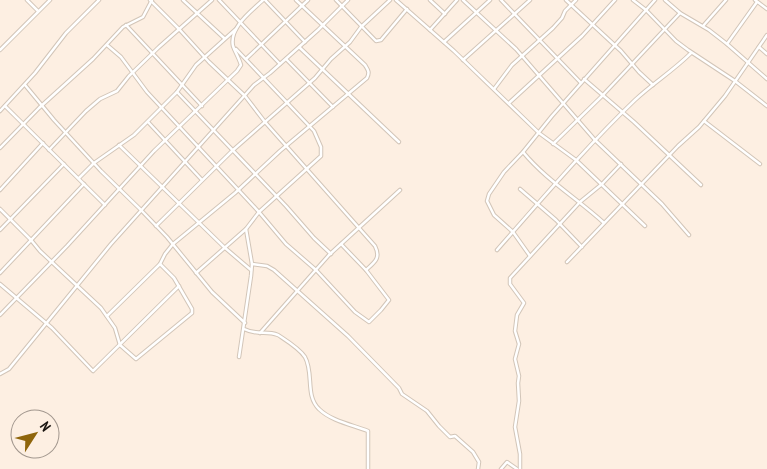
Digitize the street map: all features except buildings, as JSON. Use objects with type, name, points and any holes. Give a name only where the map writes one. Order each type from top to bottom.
[{"type":"street","points":[[27,0],[38,10]]},
{"type":"street","points":[[0,50],[50,0]]},
{"type":"street","points":[[0,111],[25,85],[60,40],[99,0]]},
{"type":"street","points":[[183,0],[224,38]]},
{"type":"street","points":[[50,150],[65,132],[97,101],[117,91],[132,73],[212,0]]},
{"type":"street","points":[[219,0],[280,64]]},
{"type":"street","points":[[79,178],[94,163],[134,136],[177,92],[204,56],[236,29],[264,0],[306,42]]},
{"type":"street","points":[[107,316],[160,264],[173,244],[238,190],[286,145],[367,78],[369,74],[365,65],[296,0]]},
{"type":"street","points":[[246,59],[308,0]]},
{"type":"street","points":[[336,0],[376,41],[379,41],[406,9]]},
{"type":"street","points":[[0,374],[9,369],[76,285],[197,147],[258,82],[306,42],[348,0]]},
{"type":"street","points":[[156,226],[232,151],[310,83],[361,27],[390,0]]},
{"type":"street","points":[[396,0],[444,42],[539,133],[576,160],[645,226]]},
{"type":"street","points":[[430,0],[444,14]]},
{"type":"street","points":[[430,30],[456,0]]},
{"type":"street","points":[[463,0],[522,56],[595,140],[669,211],[689,236]]},
{"type":"street","points":[[444,42],[490,0]]},
{"type":"street","points":[[501,0],[559,58],[581,83]]},
{"type":"street","points":[[463,60],[530,0]]},
{"type":"street","points":[[566,0],[616,45],[653,85]]},
{"type":"street","points":[[494,89],[502,76],[559,22],[565,11],[576,0]]},
{"type":"street","points":[[509,103],[559,58],[615,0]]},
{"type":"street","points":[[633,0],[691,53],[735,81],[767,106]]},
{"type":"street","points":[[530,256],[512,232],[494,215],[487,201],[492,188],[563,103],[654,0]]},
{"type":"street","points":[[665,0],[680,13],[703,26],[727,44],[767,79]]},
{"type":"street","points":[[703,26],[726,0]]},
{"type":"street","points":[[0,148],[126,25],[143,17],[151,1],[245,96],[265,122],[375,246],[377,259],[366,270]]},
{"type":"street","points":[[727,44],[756,1],[767,9]]},
{"type":"street","points":[[554,144],[680,13]]},
{"type":"street","points":[[126,25],[202,106]]},
{"type":"street","points":[[0,315],[165,141],[237,71],[241,64],[233,46],[236,29]]},
{"type":"street","points":[[566,262],[704,121],[767,35]]},
{"type":"street","points":[[106,45],[120,57],[146,92],[259,212],[286,244],[316,270],[355,312],[369,322],[389,300],[366,270],[341,244]]},
{"type":"street","points":[[196,272],[246,229],[259,212],[318,161],[322,151],[310,126],[233,46]]},
{"type":"street","points":[[299,47],[399,142]]},
{"type":"street","points":[[759,47],[767,54]]},
{"type":"street","points":[[497,250],[595,140],[623,112],[691,53]]},
{"type":"street","points":[[286,59],[333,107]]},
{"type":"street","points":[[584,79],[623,112],[701,185]]},
{"type":"street","points":[[25,85],[65,132],[173,244],[212,292],[245,323]]},
{"type":"street","points":[[177,92],[330,254]]},
{"type":"street","points":[[5,106],[105,205]]},
{"type":"street","points":[[704,121],[760,164]]},
{"type":"street","points":[[148,122],[202,180]]},
{"type":"street","points":[[0,190],[43,143]]},
{"type":"street","points":[[119,145],[224,247],[251,270]]},
{"type":"street","points":[[523,152],[542,173],[557,183],[604,223]]},
{"type":"street","points":[[0,230],[64,164]]},
{"type":"street","points":[[501,469],[507,462],[518,469],[520,454],[515,427],[519,401],[519,376],[515,359],[519,344],[515,331],[516,315],[524,303],[510,284],[510,278],[580,202],[602,184],[621,164]]},
{"type":"street","points":[[0,273],[84,184]]},
{"type":"street","points":[[520,189],[560,224],[582,247]]},
{"type":"street","points":[[259,334],[330,254],[400,190]]},
{"type":"street","points":[[0,209],[40,251],[92,299],[115,328],[120,345],[136,360],[192,313],[192,309],[179,286],[160,264]]},
{"type":"street","points":[[239,357],[252,264],[246,229]]},
{"type":"street","points":[[252,264],[267,266],[274,270],[348,336],[400,388],[402,394],[427,411],[450,437],[454,436],[473,452],[479,462],[478,469]]},
{"type":"street","points":[[0,284],[68,344],[93,371],[179,286]]},
{"type":"street","points":[[244,329],[251,333],[278,334],[303,355],[309,369],[312,395],[320,410],[368,432],[368,469]]}]
